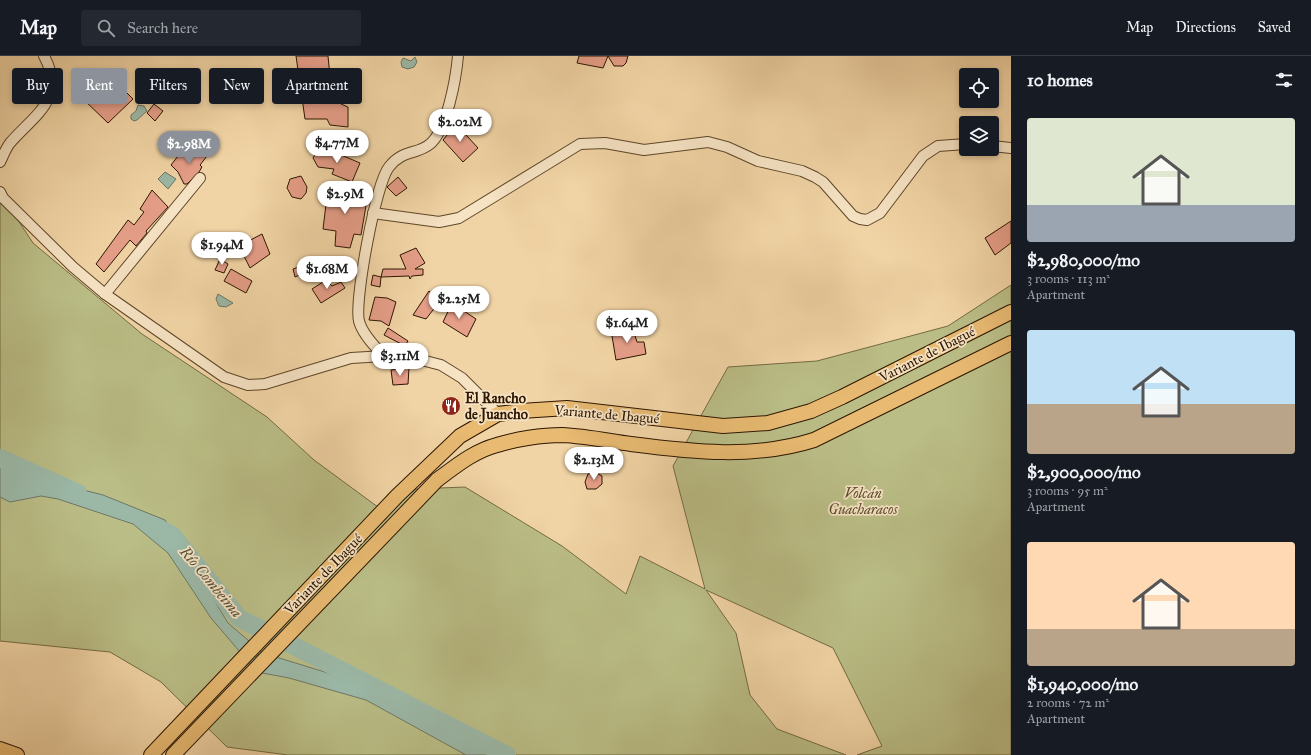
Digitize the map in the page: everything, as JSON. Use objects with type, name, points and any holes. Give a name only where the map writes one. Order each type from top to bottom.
[{"type":"highway","name":"Variante de Ibagué","points":[[151,755],[397,496],[460,436],[498,414],[568,408],[723,426],[768,424],[811,411],[842,397],[1011,312]]},
{"type":"highway","name":"Variante de Ibagué","points":[[173,755],[437,480],[469,456],[496,445],[522,439],[562,435],[665,448],[741,453],[789,448],[814,440],[1011,343]]},
{"type":"highway","points":[[0,749],[17,755]]},
{"type":"street","points":[[0,162],[10,143],[39,114],[48,101],[51,82],[48,65],[44,56]]},
{"type":"street","points":[[383,355],[371,343],[359,321],[361,282],[373,213],[384,174],[389,167],[401,155],[430,144],[445,121],[452,96],[458,56]]},
{"type":"street","points":[[373,213],[439,222],[459,218],[580,144],[605,143],[644,150],[708,142],[727,147],[758,161],[802,171],[815,177],[823,182],[853,216],[867,220],[880,213],[923,156],[938,146],[959,144]]},
{"type":"street","points":[[999,147],[1011,148]]},
{"type":"street","points":[[105,294],[200,178]]},
{"type":"street","points":[[0,192],[3,198],[73,267],[105,294],[224,377],[248,385],[265,384],[352,358],[402,355],[441,366],[462,378],[498,414]]},
{"type":"green space","name":"Volcán Guacharacos","points":[[0,193],[33,243],[142,334],[267,417],[314,460],[386,513],[416,489],[465,487],[562,546],[626,594],[640,556],[705,589],[673,466],[728,367],[817,361],[948,326],[1011,285],[1011,755],[857,755],[882,746],[833,648],[706,590],[736,633],[750,695],[777,729],[846,755],[288,755],[227,747],[161,682],[110,652],[0,641]]},
{"type":"shaded area","points":[[415,57],[417,62],[414,67],[408,69],[402,67],[401,62],[403,58],[411,61]]},
{"type":"shaded area","points":[[138,105],[144,106],[147,111],[134,121],[131,119],[131,115],[136,111]]},
{"type":"shaded area","points":[[165,172],[176,179],[168,189],[158,179]]},
{"type":"shaded area","points":[[218,294],[233,303],[226,307],[219,306],[216,299]]},
{"type":"shaded area","points":[[0,466],[32,477],[103,495],[165,520],[228,623],[263,653],[328,673],[398,706],[490,755],[466,755],[366,700],[289,678],[257,672],[211,618],[168,553],[133,524],[58,499],[41,496],[10,502],[0,497]]},
{"type":"building","points":[[296,56],[328,56],[329,68],[298,68]]},
{"type":"building","points":[[579,56],[608,56],[603,68],[577,63]]},
{"type":"building","points":[[608,56],[628,56],[626,63],[623,66],[614,66]]},
{"type":"building","points":[[127,93],[133,99],[108,123],[88,104],[127,104]]},
{"type":"building","points":[[154,104],[163,111],[155,121],[147,113]]},
{"type":"building","points":[[303,104],[341,104],[348,107],[348,127],[330,125],[327,119],[305,119]]},
{"type":"building","points":[[456,124],[478,148],[463,162],[443,140]]},
{"type":"building","points":[[325,148],[337,159],[339,154],[360,163],[352,182],[332,174],[334,169],[318,167],[313,158],[317,151]]},
{"type":"building","points":[[197,149],[207,156],[200,165],[202,167],[199,172],[187,184],[184,184],[178,172],[171,165],[182,151],[191,158]]},
{"type":"building","points":[[301,176],[307,187],[306,193],[301,199],[292,197],[287,188],[290,179]]},
{"type":"building","points":[[398,177],[407,188],[396,196],[387,187]]},
{"type":"building","points":[[328,188],[368,194],[361,235],[354,234],[350,248],[335,246],[336,231],[323,229]]},
{"type":"building","points":[[152,190],[168,207],[146,231],[147,233],[136,246],[130,240],[104,272],[96,264],[128,220],[134,225],[144,212],[140,209]]},
{"type":"building","points":[[1011,221],[1011,243],[995,255],[985,238]]},
{"type":"building","points":[[262,234],[270,254],[250,268],[239,246]]},
{"type":"building","points":[[416,248],[425,263],[415,269],[423,269],[423,275],[412,276],[410,279],[409,276],[381,277],[383,269],[406,269],[400,255]]},
{"type":"building","points":[[220,259],[228,264],[224,273],[215,270]]},
{"type":"building","points":[[317,261],[319,266],[295,277],[293,269]]},
{"type":"building","points":[[231,269],[252,281],[246,293],[224,281]]},
{"type":"building","points":[[373,275],[381,277],[380,287],[371,285]]},
{"type":"building","points":[[326,280],[332,286],[341,282],[345,288],[321,303],[312,289]]},
{"type":"building","points":[[429,291],[440,301],[426,319],[413,315]]},
{"type":"building","points":[[375,297],[387,298],[396,302],[389,326],[381,321],[369,320]]},
{"type":"building","points":[[452,303],[476,319],[467,337],[443,322]]},
{"type":"building","points":[[632,326],[637,342],[644,342],[646,354],[616,360],[611,330]]},
{"type":"building","points":[[388,328],[408,341],[405,346],[384,335]]},
{"type":"building","points":[[409,368],[408,384],[393,385],[391,370]]},
{"type":"building","points":[[595,472],[602,476],[602,484],[596,489],[587,489],[585,482],[588,474]]},
{"type":"waterway","name":"Río Combeima","points":[[0,458],[78,493]]},
{"type":"waterway","name":"Río Combeima","points":[[162,530],[172,535],[239,618],[507,755]]},
{"type":"place","name":"El Rancho de Juancho","points":[[451,406]]}]
